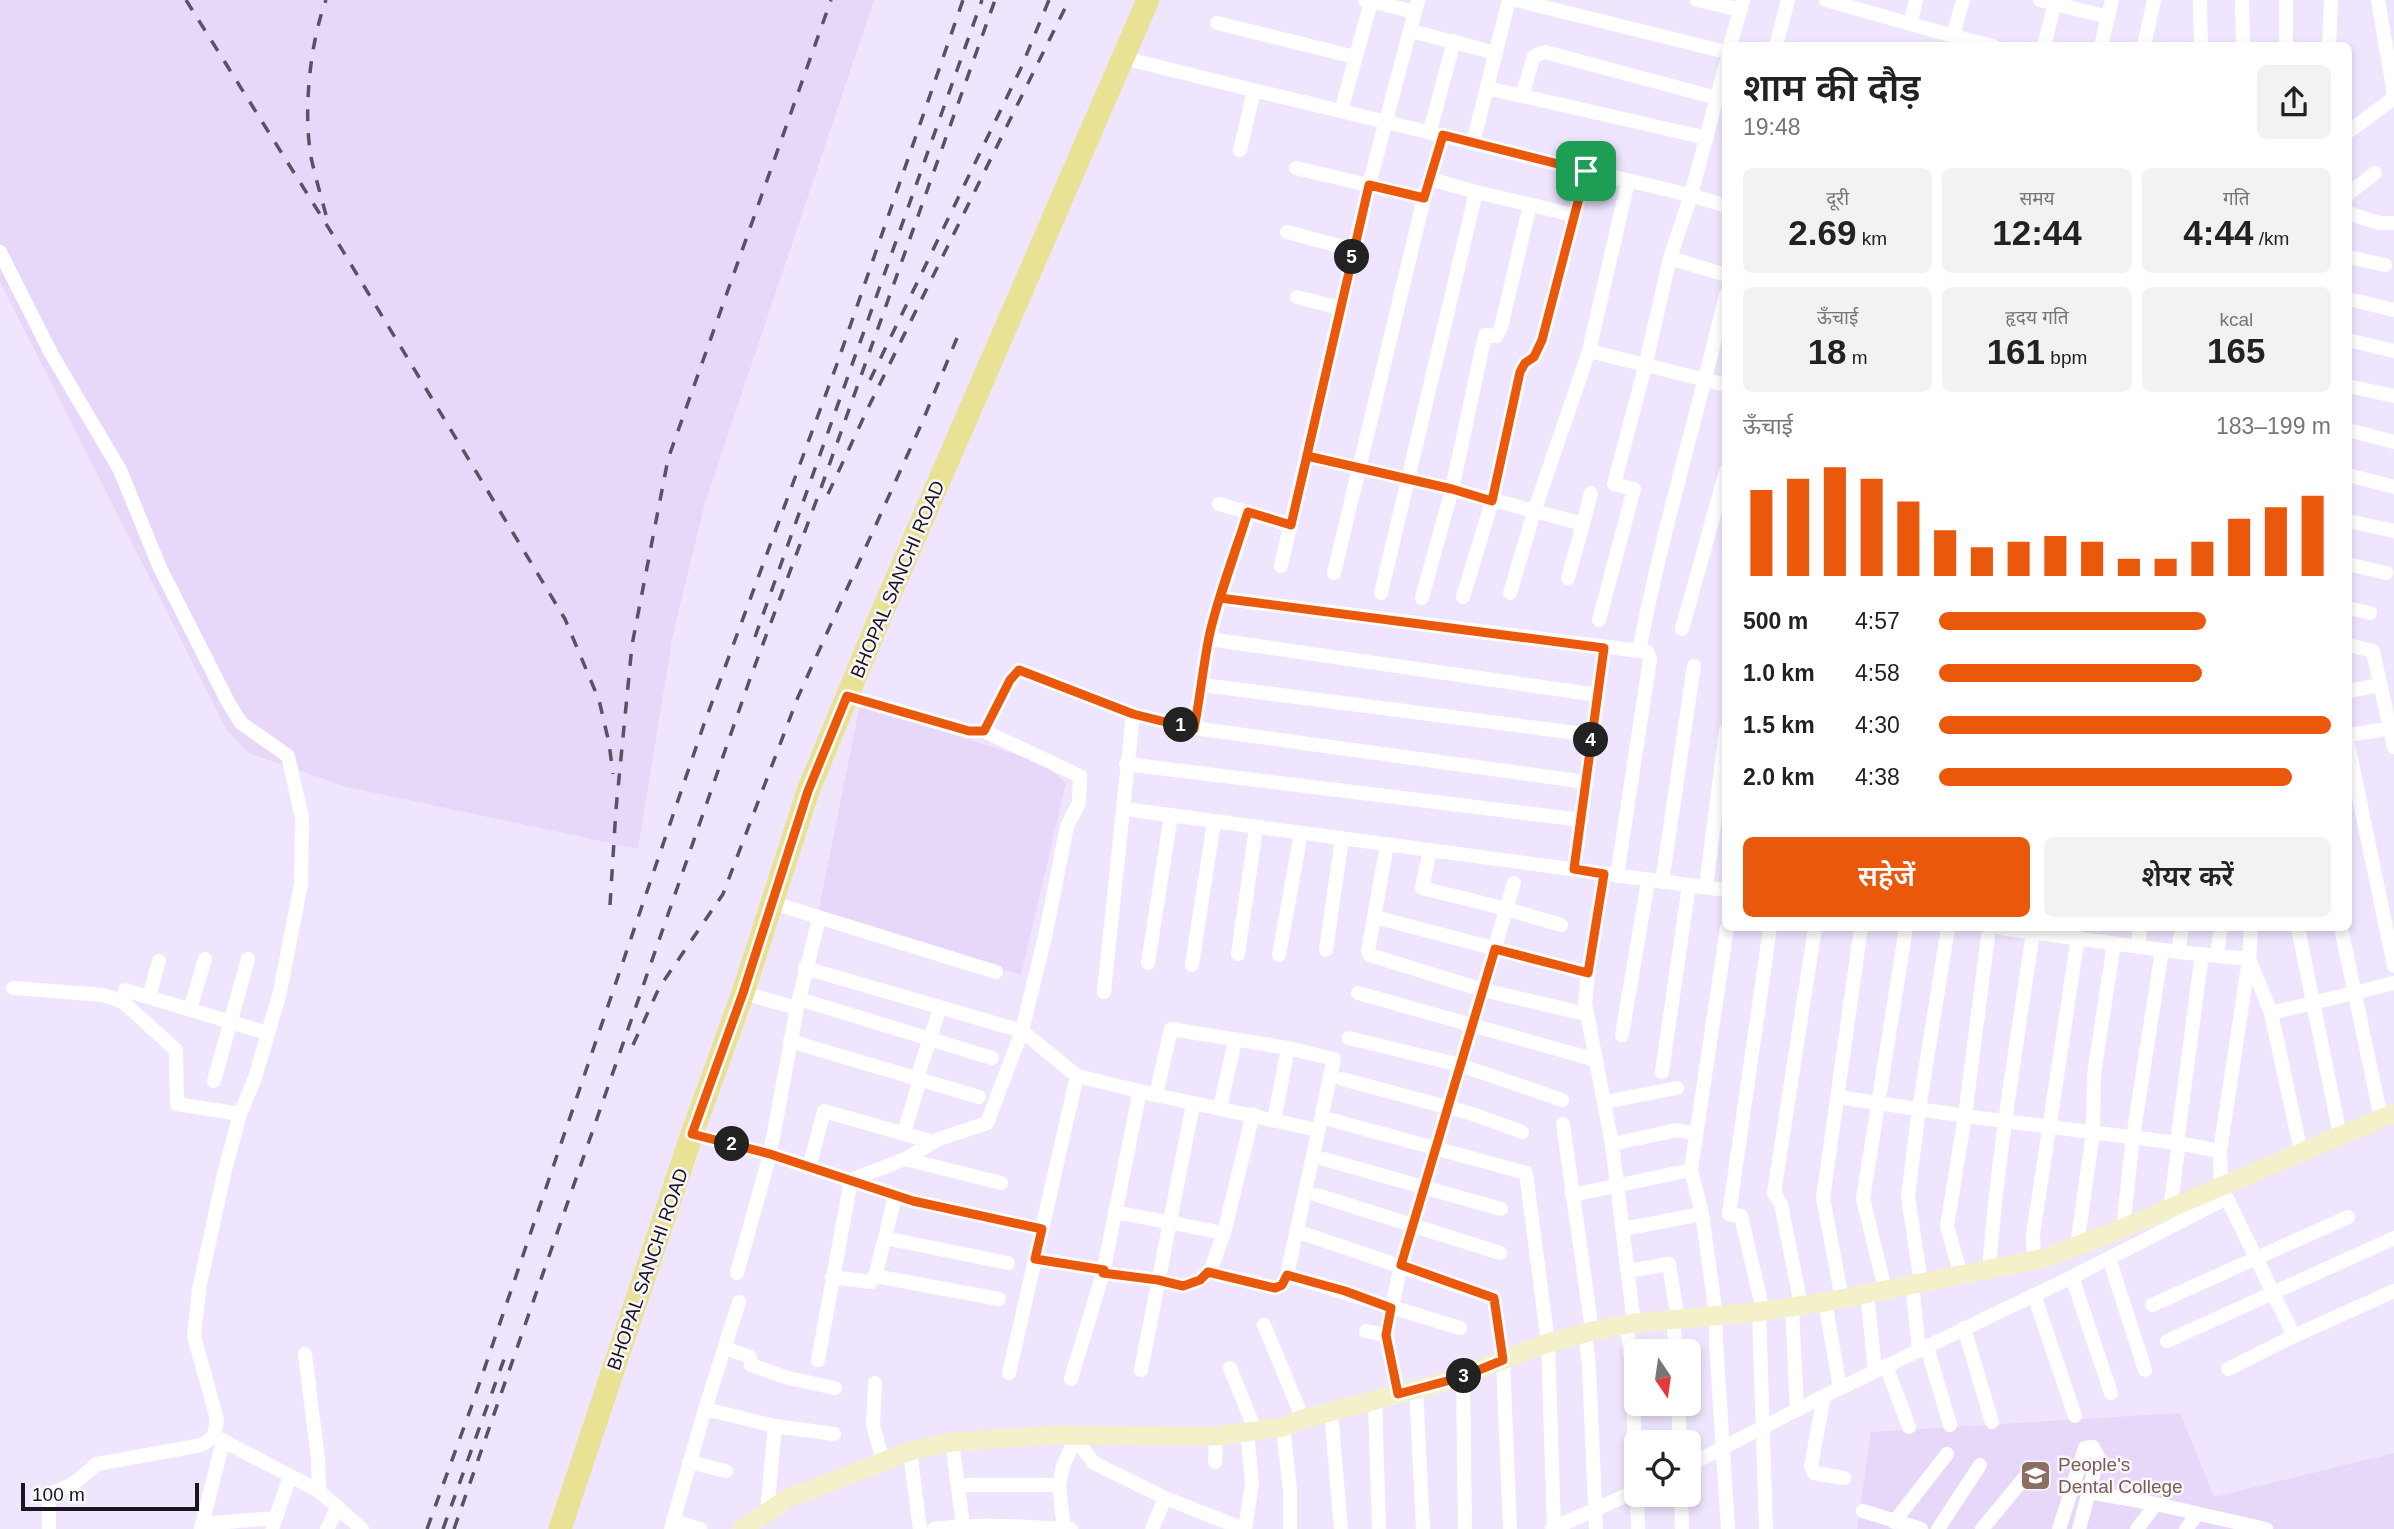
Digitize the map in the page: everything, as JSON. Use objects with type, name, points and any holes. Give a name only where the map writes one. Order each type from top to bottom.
[{"type":"main road","name":"BHOPAL SANCHI ROAD","points":[[560,1529],[692,1134],[743,993],[808,791],[1148,0]]},
{"type":"street","points":[[1473,143],[1509,0]]},
{"type":"street","points":[[1516,0],[1722,51]]},
{"type":"street","points":[[1698,0],[1742,5],[1731,42]]},
{"type":"street","points":[[1777,42],[1788,0]]},
{"type":"street","points":[[1827,0],[1870,6],[1910,24],[1977,42]]},
{"type":"street","points":[[1910,24],[1916,0]]},
{"type":"street","points":[[1953,36],[1963,0]]},
{"type":"street","points":[[2102,42],[2112,0]]},
{"type":"street","points":[[2145,42],[2154,0]]},
{"type":"street","points":[[2200,0],[2201,42]]},
{"type":"street","points":[[2242,0],[2243,42]]},
{"type":"street","points":[[2286,0],[2286,42]]},
{"type":"street","points":[[2329,42],[2331,0]]},
{"type":"street","points":[[2353,129],[2394,96],[2378,0]]},
{"type":"street","points":[[1282,566],[1369,185],[1417,6],[1367,1],[1341,111]]},
{"type":"street","points":[[2044,42],[2048,2],[2108,17]]},
{"type":"street","points":[[1217,23],[1355,57]]},
{"type":"street","points":[[1411,31],[1496,53]]},
{"type":"street","points":[[1334,573],[1430,179],[1454,41]]},
{"type":"street","points":[[1522,96],[1534,56],[1545,52],[1717,98]]},
{"type":"street","points":[[1124,58],[1722,205]]},
{"type":"street","points":[[1599,620],[1634,489],[1614,484],[1670,258],[1691,195],[1722,79]]},
{"type":"street","points":[[1488,88],[1707,138]]},
{"type":"street","points":[[1240,150],[1254,91]]},
{"type":"street","points":[[1296,168],[1424,198]]},
{"type":"street","points":[[1463,597],[1492,501],[1520,372],[1525,363],[1534,357],[1542,340],[1586,171]]},
{"type":"street","points":[[2352,191],[2375,173]]},
{"type":"street","points":[[1430,179],[1574,215]]},
{"type":"street","points":[[1510,593],[1589,351],[1628,182]]},
{"type":"street","points":[[1381,593],[1476,192]]},
{"type":"street","points":[[1422,598],[1452,489],[1485,335],[1496,336],[1501,327],[1530,205]]},
{"type":"street","points":[[2352,215],[2379,223],[2394,223]]},
{"type":"street","points":[[1287,232],[1354,250]]},
{"type":"street","points":[[0,252],[52,355],[120,470],[160,568],[228,702],[241,723],[288,756],[302,818],[301,884],[280,992],[255,1078],[240,1114],[199,1289],[194,1336],[217,1419],[218,1438],[201,1526],[274,1523],[290,1476]]},
{"type":"street","points":[[1670,258],[1722,274]]},
{"type":"street","points":[[2352,258],[2385,265]]},
{"type":"street","points":[[1297,297],[1340,307]]},
{"type":"street","points":[[2352,300],[2394,310]]},
{"type":"street","points":[[1639,651],[1722,311]]},
{"type":"street","points":[[2352,342],[2394,351]]},
{"type":"street","points":[[1589,351],[1722,384]]},
{"type":"street","points":[[2352,387],[2394,396]]},
{"type":"street","points":[[2352,431],[2394,442]]},
{"type":"street","points":[[1307,456],[1452,489],[1583,524]]},
{"type":"street","points":[[2352,479],[2394,486]]},
{"type":"street","points":[[1682,629],[1722,485]]},
{"type":"street","points":[[1568,578],[1591,492]]},
{"type":"street","points":[[1219,504],[1291,525]]},
{"type":"street","points":[[1194,729],[1209,639],[1248,512]]},
{"type":"street","points":[[2352,522],[2394,531]]},
{"type":"street","points":[[2352,565],[2386,573]]},
{"type":"street","points":[[1220,598],[1647,652],[1650,659],[1585,999],[1612,1144],[1628,1271],[1634,1430]]},
{"type":"street","points":[[2352,609],[2370,613]]},
{"type":"street","points":[[1209,639],[1598,695]]},
{"type":"street","points":[[2352,646],[2373,650],[2394,747]]},
{"type":"street","points":[[1574,869],[1604,648]]},
{"type":"street","points":[[1622,1035],[1655,881],[1694,666]]},
{"type":"street","points":[[984,731],[1010,680],[1019,670],[1133,714],[1194,729],[1586,782]]},
{"type":"street","points":[[1203,685],[1592,735]]},
{"type":"street","points":[[2352,690],[2380,685]]},
{"type":"street","points":[[847,696],[969,731],[984,731],[1080,776],[1079,803],[1067,826],[1046,932],[1022,1031],[987,1123],[933,1142],[905,1159],[851,1180]]},
{"type":"street","points":[[1104,992],[1133,714]]},
{"type":"street","points":[[2352,734],[2392,728]]},
{"type":"street","points":[[1706,887],[1722,761]]},
{"type":"street","points":[[2352,763],[2394,966]]},
{"type":"street","points":[[1126,764],[1581,820]]},
{"type":"street","points":[[1125,809],[1722,889]]},
{"type":"street","points":[[1148,963],[1171,815]]},
{"type":"street","points":[[1192,965],[1214,822]]},
{"type":"street","points":[[1238,954],[1256,828]]},
{"type":"street","points":[[1279,955],[1301,833]]},
{"type":"street","points":[[1325,950],[1342,838]]},
{"type":"street","points":[[1387,845],[1368,951],[1370,955],[1482,990],[1586,1014]]},
{"type":"street","points":[[1430,850],[1422,888],[1561,925]]},
{"type":"street","points":[[1423,1529],[1407,1391],[1386,1335],[1401,1265],[1514,883]]},
{"type":"street","points":[[1662,1072],[1689,885]]},
{"type":"street","points":[[773,903],[996,972]]},
{"type":"street","points":[[1376,917],[1588,973]]},
{"type":"street","points":[[737,1273],[770,1154],[805,968],[819,918]]},
{"type":"street","points":[[1727,931],[1691,1170],[1702,1213],[1716,1315],[1728,1529]]},
{"type":"street","points":[[1766,1529],[1761,1312],[1741,1216],[1729,1214],[1770,931]]},
{"type":"street","points":[[1797,1410],[1796,1307],[1781,1204],[1774,1193],[1815,931]]},
{"type":"street","points":[[1840,1388],[1823,1198],[1861,931]]},
{"type":"street","points":[[1906,931],[1863,1199],[1876,1291],[1881,1369],[1909,1427]]},
{"type":"street","points":[[1948,931],[1908,1196],[1923,1348],[1950,1425]]},
{"type":"street","points":[[1961,1276],[1947,1226],[1965,1116],[1989,931]]},
{"type":"street","points":[[1989,1270],[2006,1121],[2043,931],[2078,937],[2094,934],[2114,944],[2249,959]]},
{"type":"street","points":[[2138,946],[2140,931]]},
{"type":"street","points":[[2178,952],[2182,931]]},
{"type":"street","points":[[2171,1208],[2178,1143],[2210,955],[2220,931]]},
{"type":"street","points":[[2251,931],[2220,1151],[2223,1193],[2294,1336]]},
{"type":"street","points":[[2299,931],[2340,1135]]},
{"type":"street","points":[[1701,1459],[1840,1388],[2072,1277],[2301,1152],[2387,1116],[2355,994],[2343,931]]},
{"type":"street","points":[[2034,1261],[2033,1236],[2078,937]]},
{"type":"street","points":[[2077,1246],[2093,1132],[2094,1074],[2114,944]]},
{"type":"street","points":[[2123,1228],[2133,1138],[2162,950]]},
{"type":"street","points":[[190,1009],[205,959]]},
{"type":"street","points":[[214,1082],[248,959]]},
{"type":"street","points":[[2249,959],[2271,1013],[2301,1152]]},
{"type":"street","points":[[149,997],[159,961]]},
{"type":"street","points":[[805,968],[1022,1031],[1077,1076],[1156,1096],[1253,1114],[1318,1130]]},
{"type":"street","points":[[2271,1013],[2394,983]]},
{"type":"street","points":[[13,988],[103,995],[123,1002],[176,1050],[177,1104],[240,1114]]},
{"type":"street","points":[[125,990],[267,1033]]},
{"type":"street","points":[[1358,992],[1596,1060]]},
{"type":"street","points":[[743,993],[798,1003],[992,1058]]},
{"type":"street","points":[[904,1133],[940,1008]]},
{"type":"street","points":[[1156,1096],[1171,1029],[1287,1048],[1334,1059],[1287,1275],[1282,1285],[1275,1288],[1208,1272]]},
{"type":"street","points":[[1349,1038],[1460,1065],[1562,1100]]},
{"type":"street","points":[[1220,1108],[1234,1040]]},
{"type":"street","points":[[790,1041],[979,1097]]},
{"type":"street","points":[[1274,1121],[1287,1048]]},
{"type":"street","points":[[1009,1373],[1077,1076]]},
{"type":"street","points":[[1342,1079],[1449,1108],[1522,1132]]},
{"type":"street","points":[[1605,1102],[1677,1088]]},
{"type":"street","points":[[1071,1380],[1104,1271],[1140,1091]]},
{"type":"street","points":[[1838,1097],[2220,1151]]},
{"type":"street","points":[[1141,1370],[1193,1104]]},
{"type":"street","points":[[809,1168],[824,1111],[933,1142]]},
{"type":"street","points":[[1035,1259],[1183,1286],[1200,1280],[1208,1272],[1224,1233],[1253,1114]]},
{"type":"street","points":[[1332,1120],[1526,1173],[1548,1343],[1553,1529],[1624,1498]]},
{"type":"street","points":[[1563,1124],[1588,1332],[1596,1529]]},
{"type":"street","points":[[1612,1144],[1677,1130],[1696,1134]]},
{"type":"street","points":[[692,1134],[770,1154],[895,1196],[1042,1229]]},
{"type":"street","points":[[905,1159],[1001,1183]]},
{"type":"street","points":[[1324,1159],[1501,1209]]},
{"type":"street","points":[[1572,1195],[1691,1170]]},
{"type":"street","points":[[818,1360],[851,1180]]},
{"type":"street","points":[[747,1528],[787,1499],[909,1451],[952,1442],[1077,1436],[1216,1436],[1283,1427],[1303,1419],[1462,1377],[1548,1343],[1588,1332],[1631,1324],[1796,1307],[2034,1261],[2171,1208],[2223,1193]]},
{"type":"street","points":[[1317,1195],[1500,1253]]},
{"type":"street","points":[[832,1277],[872,1282],[876,1276],[895,1196]]},
{"type":"street","points":[[1115,1212],[1224,1233]]},
{"type":"street","points":[[1623,1229],[1702,1213]]},
{"type":"street","points":[[2152,1305],[2348,1217]]},
{"type":"street","points":[[1296,1231],[1494,1298],[1503,1360],[1510,1529]]},
{"type":"street","points":[[885,1238],[1008,1263]]},
{"type":"street","points":[[2167,1341],[2394,1238]]},
{"type":"street","points":[[2109,1258],[2145,1370]]},
{"type":"street","points":[[1628,1271],[1669,1264],[1676,1339]]},
{"type":"street","points":[[1287,1275],[1460,1328]]},
{"type":"street","points":[[876,1276],[999,1299]]},
{"type":"street","points":[[2072,1277],[2111,1393]]},
{"type":"street","points":[[2228,1369],[2394,1291]]},
{"type":"street","points":[[2034,1295],[2075,1416]]},
{"type":"street","points":[[700,1529],[672,1525],[738,1302]]},
{"type":"street","points":[[1264,1325],[1303,1419]]},
{"type":"street","points":[[1964,1328],[1992,1422]]},
{"type":"street","points":[[1366,1331],[1386,1335]]},
{"type":"street","points":[[725,1348],[750,1357],[751,1365],[788,1378],[835,1388]]},
{"type":"street","points":[[305,1354],[318,1458],[318,1491]]},
{"type":"street","points":[[1077,1436],[1094,1463],[1165,1498],[1244,1529],[1252,1484],[1251,1432],[1230,1368]]},
{"type":"street","points":[[1462,1377],[1465,1529]]},
{"type":"street","points":[[870,1465],[875,1384]]},
{"type":"street","points":[[1824,1396],[1811,1466],[1814,1473],[1844,1478]]},
{"type":"street","points":[[1376,1400],[1379,1529]]},
{"type":"street","points":[[705,1409],[775,1426],[834,1434]]},
{"type":"street","points":[[1331,1412],[1341,1529]]},
{"type":"street","points":[[767,1512],[775,1426]]},
{"type":"street","points":[[1283,1427],[1290,1490],[1290,1529]]},
{"type":"street","points":[[1064,1529],[1059,1485],[1063,1466],[1077,1436]]},
{"type":"street","points":[[1215,1462],[1216,1436]]},
{"type":"street","points":[[218,1438],[318,1491],[362,1529]]},
{"type":"street","points":[[49,1529],[49,1494],[73,1484],[97,1464],[202,1445],[218,1438]]},
{"type":"street","points":[[952,1442],[963,1525]]},
{"type":"street","points":[[2059,1529],[2085,1448],[2092,1447],[2098,1457],[2079,1529]]},
{"type":"street","points":[[909,1451],[920,1529]]},
{"type":"street","points":[[1894,1522],[1947,1454]]},
{"type":"street","points":[[689,1462],[726,1471]]},
{"type":"street","points":[[1938,1529],[1980,1465]]},
{"type":"street","points":[[1982,1529],[2025,1477]]},
{"type":"street","points":[[959,1485],[1059,1485]]},
{"type":"street","points":[[2090,1492],[2266,1529]]},
{"type":"street","points":[[1152,1529],[1165,1498]]},
{"type":"street","points":[[2137,1529],[2156,1504]]},
{"type":"street","points":[[1637,1507],[1638,1529]]},
{"type":"street","points":[[1681,1507],[1682,1529]]},
{"type":"street","points":[[327,1529],[337,1509]]},
{"type":"street","points":[[1863,1511],[1921,1529]]},
{"type":"street","points":[[2186,1529],[2197,1515]]},
{"type":"street","points":[[934,1529],[963,1525],[1072,1529]]},
{"type":"shaded area","points":[[0,0],[874,0],[705,503],[673,634],[638,849],[347,787],[248,753],[226,729],[0,282]]},
{"type":"shaded area","points":[[860,705],[1042,763],[1066,783],[1021,975],[818,913]]},
{"type":"shaded area","name":"People's Dental College","points":[[2180,1413],[2214,1497],[2394,1453],[2394,1529],[1857,1529],[1871,1432]]},
{"type":"railway","points":[[186,0],[338,243],[565,619],[599,700],[613,774]]},
{"type":"railway","points":[[326,0],[312,56],[308,119],[311,157],[326,215]]},
{"type":"railway","points":[[610,905],[616,809],[632,645],[668,459],[831,0]]},
{"type":"railway","points":[[427,1529],[472,1405],[704,724],[837,364],[963,0]]},
{"type":"railway","points":[[755,637],[982,0]]},
{"type":"railway","points":[[454,1529],[751,676],[995,0]]},
{"type":"railway","points":[[870,380],[1021,68],[1049,0]]},
{"type":"railway","points":[[828,494],[1069,0]]},
{"type":"railway","points":[[633,1045],[659,988],[723,894],[798,697],[921,425],[957,338]]},
{"type":"railway","points":[[443,1529],[507,1351]]},
{"type":"place","name":"People's Dental College","points":[[2035,1475]]},
{"type":"route","points":[[1586,171],[1443,135],[1424,198],[1369,185],[1291,525],[1248,512],[1220,598],[1604,648],[1574,869],[1604,874],[1588,973],[1495,949],[1401,1265],[1494,1298],[1503,1360],[1462,1377],[1398,1394],[1386,1335],[1391,1308],[1345,1291],[1287,1275],[1282,1285],[1275,1288],[1208,1272],[1200,1280],[1183,1286],[1035,1259],[1042,1229],[913,1201],[770,1154],[692,1134],[743,993],[808,791],[847,696],[969,731],[984,731],[1010,680],[1019,670],[1133,714],[1194,729],[1209,639],[1217,607],[1248,512],[1291,525],[1307,456],[1452,489],[1492,501],[1520,372],[1525,363],[1534,357],[1542,340],[1586,171]]}]
